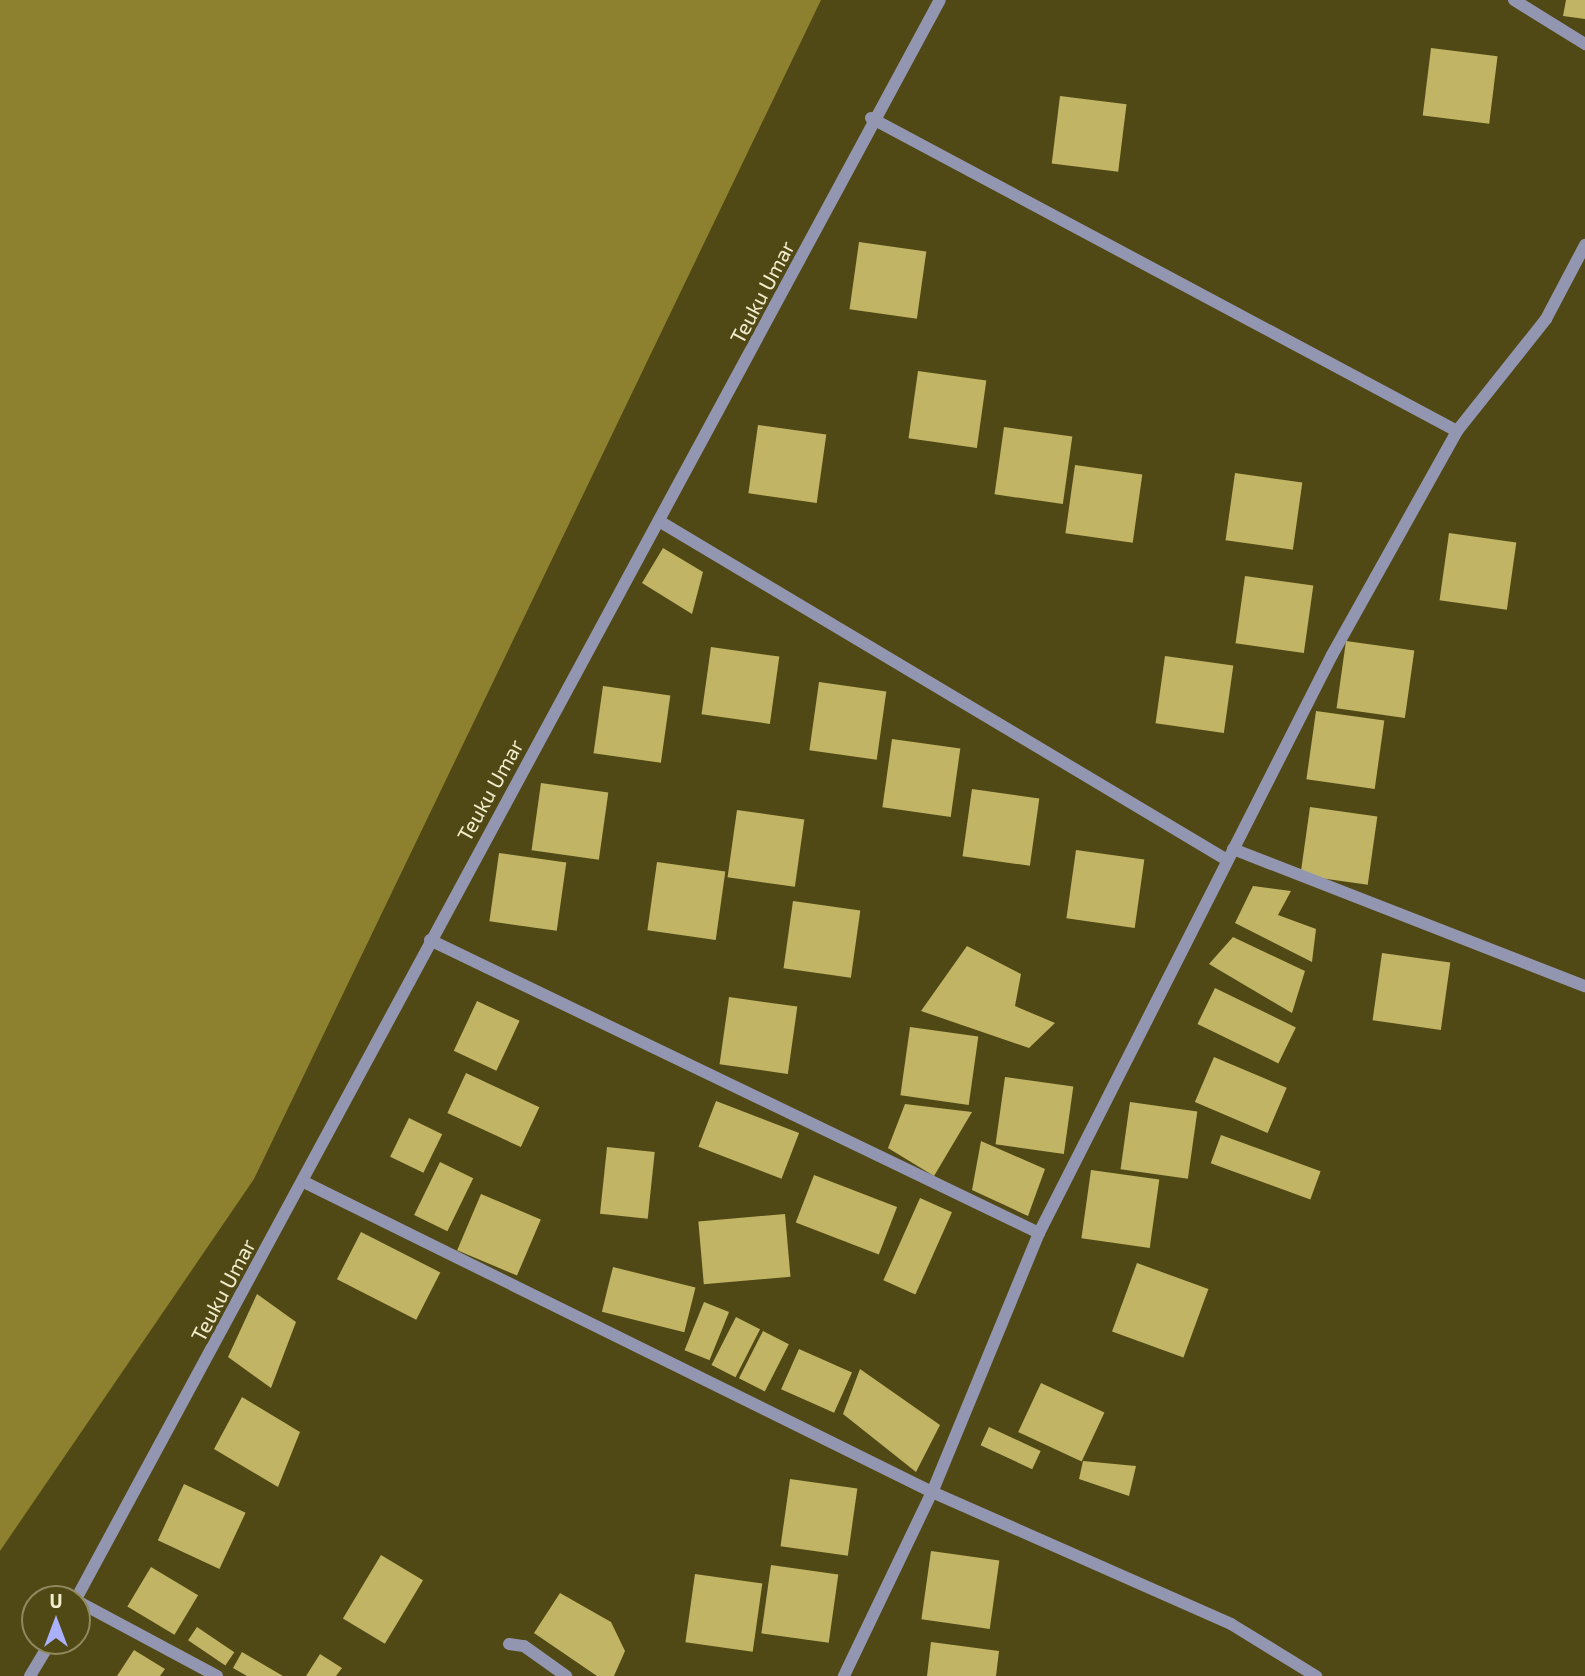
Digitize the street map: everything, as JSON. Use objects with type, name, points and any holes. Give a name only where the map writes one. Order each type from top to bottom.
[{"type":"street","name":"Teuku Umar","points":[[84,1585],[304,1182],[430,940],[798,268],[871,118],[940,0]]},
{"type":"street","points":[[1514,0],[1585,44]]},
{"type":"street","points":[[871,118],[1457,431]]},
{"type":"street","points":[[844,1676],[932,1492],[1039,1233],[1230,855],[1457,431],[1546,319],[1585,245]]},
{"type":"street","points":[[659,520],[1230,855],[1585,986]]},
{"type":"street","points":[[430,940],[1039,1233]]},
{"type":"street","points":[[304,1182],[932,1492],[1231,1624],[1316,1676]]},
{"type":"street","points":[[91,1608],[216,1676]]},
{"type":"street","points":[[509,1644],[524,1646],[566,1676]]},
{"type":"street","points":[[30,1676],[43,1655]]},
{"type":"shaded area","points":[[0,0],[821,0],[254,1179],[0,1551]]},
{"type":"building","points":[[1566,0],[1585,0],[1585,19],[1563,16]]},
{"type":"building","points":[[1431,48],[1498,56],[1489,124],[1423,115]]},
{"type":"building","points":[[1060,96],[1127,104],[1118,172],[1052,163]]},
{"type":"building","points":[[859,242],[926,251],[917,319],[850,309]]},
{"type":"building","points":[[918,371],[986,381],[977,448],[909,438]]},
{"type":"building","points":[[758,425],[826,435],[817,503],[748,493]]},
{"type":"building","points":[[1004,427],[1072,437],[1063,504],[995,494]]},
{"type":"building","points":[[1075,465],[1142,474],[1133,543],[1065,533]]},
{"type":"building","points":[[1235,473],[1302,482],[1293,550],[1226,540]]},
{"type":"building","points":[[1449,533],[1516,542],[1507,610],[1440,600]]},
{"type":"building","points":[[663,548],[703,572],[692,614],[642,583]]},
{"type":"building","points":[[1245,576],[1313,586],[1304,653],[1236,643]]},
{"type":"building","points":[[1346,641],[1414,651],[1405,718],[1337,708]]},
{"type":"building","points":[[711,647],[779,657],[770,724],[702,714]]},
{"type":"building","points":[[1165,656],[1233,666],[1224,733],[1156,723]]},
{"type":"building","points":[[819,682],[886,691],[877,760],[809,750]]},
{"type":"building","points":[[603,686],[670,695],[661,763],[594,753]]},
{"type":"building","points":[[1316,711],[1384,721],[1375,789],[1306,779]]},
{"type":"building","points":[[892,739],[960,749],[951,817],[882,807]]},
{"type":"building","points":[[541,783],[608,792],[599,860],[532,850]]},
{"type":"building","points":[[972,789],[1039,798],[1030,866],[963,856]]},
{"type":"building","points":[[1310,807],[1377,816],[1368,885],[1300,875]]},
{"type":"building","points":[[737,810],[804,819],[795,887],[728,877]]},
{"type":"building","points":[[1076,850],[1144,860],[1135,928],[1066,918]]},
{"type":"building","points":[[499,853],[566,862],[557,931],[489,921]]},
{"type":"building","points":[[657,862],[725,872],[716,940],[647,930]]},
{"type":"building","points":[[1253,886],[1291,891],[1278,915],[1316,929],[1312,962],[1235,923]]},
{"type":"building","points":[[793,901],[860,910],[851,978],[784,968]]},
{"type":"building","points":[[1233,937],[1305,971],[1292,1013],[1209,964]]},
{"type":"building","points":[[967,946],[1021,974],[1015,1006],[1055,1023],[1029,1048],[921,1011]]},
{"type":"building","points":[[1382,953],[1450,963],[1441,1030],[1373,1020]]},
{"type":"building","points":[[1215,988],[1296,1027],[1278,1063],[1197,1024]]},
{"type":"building","points":[[729,997],[797,1007],[788,1074],[720,1064]]},
{"type":"building","points":[[477,1001],[520,1021],[496,1071],[454,1051]]},
{"type":"building","points":[[910,1027],[978,1037],[969,1105],[900,1095]]},
{"type":"building","points":[[1214,1057],[1287,1088],[1268,1133],[1195,1102]]},
{"type":"building","points":[[466,1073],[539,1107],[521,1147],[447,1113]]},
{"type":"building","points":[[1005,1077],[1073,1087],[1064,1154],[996,1144]]},
{"type":"building","points":[[716,1101],[799,1133],[782,1179],[698,1147]]},
{"type":"building","points":[[1130,1102],[1197,1111],[1188,1179],[1121,1169]]},
{"type":"building","points":[[905,1104],[972,1112],[934,1176],[888,1148]]},
{"type":"building","points":[[409,1118],[442,1134],[423,1173],[390,1157]]},
{"type":"building","points":[[1221,1135],[1321,1171],[1310,1199],[1211,1163]]},
{"type":"building","points":[[981,1141],[1045,1169],[1028,1216],[972,1190]]},
{"type":"building","points":[[607,1147],[655,1152],[648,1219],[600,1214]]},
{"type":"building","points":[[440,1162],[473,1178],[447,1231],[414,1215]]},
{"type":"building","points":[[1091,1170],[1159,1180],[1150,1248],[1081,1238]]},
{"type":"building","points":[[814,1175],[897,1207],[879,1255],[796,1223]]},
{"type":"building","points":[[481,1194],[541,1219],[517,1276],[457,1250]]},
{"type":"building","points":[[920,1198],[952,1212],[915,1294],[883,1280]]},
{"type":"building","points":[[785,1214],[790,1277],[704,1284],[698,1222]]},
{"type":"building","points":[[361,1232],[440,1272],[416,1320],[337,1279]]},
{"type":"building","points":[[1137,1263],[1208,1289],[1183,1358],[1112,1332]]},
{"type":"building","points":[[613,1267],[695,1288],[684,1332],[602,1312]]},
{"type":"building","points":[[257,1294],[296,1322],[271,1388],[228,1357]]},
{"type":"building","points":[[704,1302],[729,1312],[710,1360],[685,1350]]},
{"type":"building","points":[[736,1317],[760,1329],[736,1377],[711,1365]]},
{"type":"building","points":[[763,1331],[789,1344],[765,1391],[739,1378]]},
{"type":"building","points":[[799,1349],[852,1373],[834,1413],[781,1389]]},
{"type":"building","points":[[860,1369],[940,1425],[916,1472],[843,1414]]},
{"type":"building","points":[[1041,1383],[1104,1413],[1082,1462],[1018,1432]]},
{"type":"building","points":[[242,1397],[300,1432],[278,1487],[214,1449]]},
{"type":"building","points":[[989,1427],[1041,1451],[1032,1469],[981,1445]]},
{"type":"building","points":[[1083,1461],[1136,1466],[1129,1496],[1079,1479]]},
{"type":"building","points":[[790,1479],[857,1488],[848,1556],[781,1546]]},
{"type":"building","points":[[184,1484],[246,1513],[219,1569],[158,1540]]},
{"type":"building","points":[[931,1551],[999,1561],[990,1629],[921,1619]]},
{"type":"building","points":[[381,1555],[423,1580],[385,1644],[343,1618]]},
{"type":"building","points":[[771,1565],[838,1574],[829,1643],[761,1633]]},
{"type":"building","points":[[151,1567],[198,1595],[174,1635],[127,1606]]},
{"type":"building","points":[[695,1574],[762,1583],[753,1652],[685,1642]]},
{"type":"building","points":[[560,1593],[611,1622],[625,1651],[614,1676],[597,1676],[534,1633]]},
{"type":"building","points":[[197,1627],[234,1652],[225,1665],[188,1640]]},
{"type":"building","points":[[931,1642],[999,1651],[996,1676],[927,1676]]},
{"type":"building","points":[[134,1650],[165,1669],[160,1676],[117,1676]]},
{"type":"building","points":[[242,1652],[283,1676],[247,1676],[233,1668]]},
{"type":"building","points":[[320,1654],[342,1668],[336,1676],[306,1676]]}]
